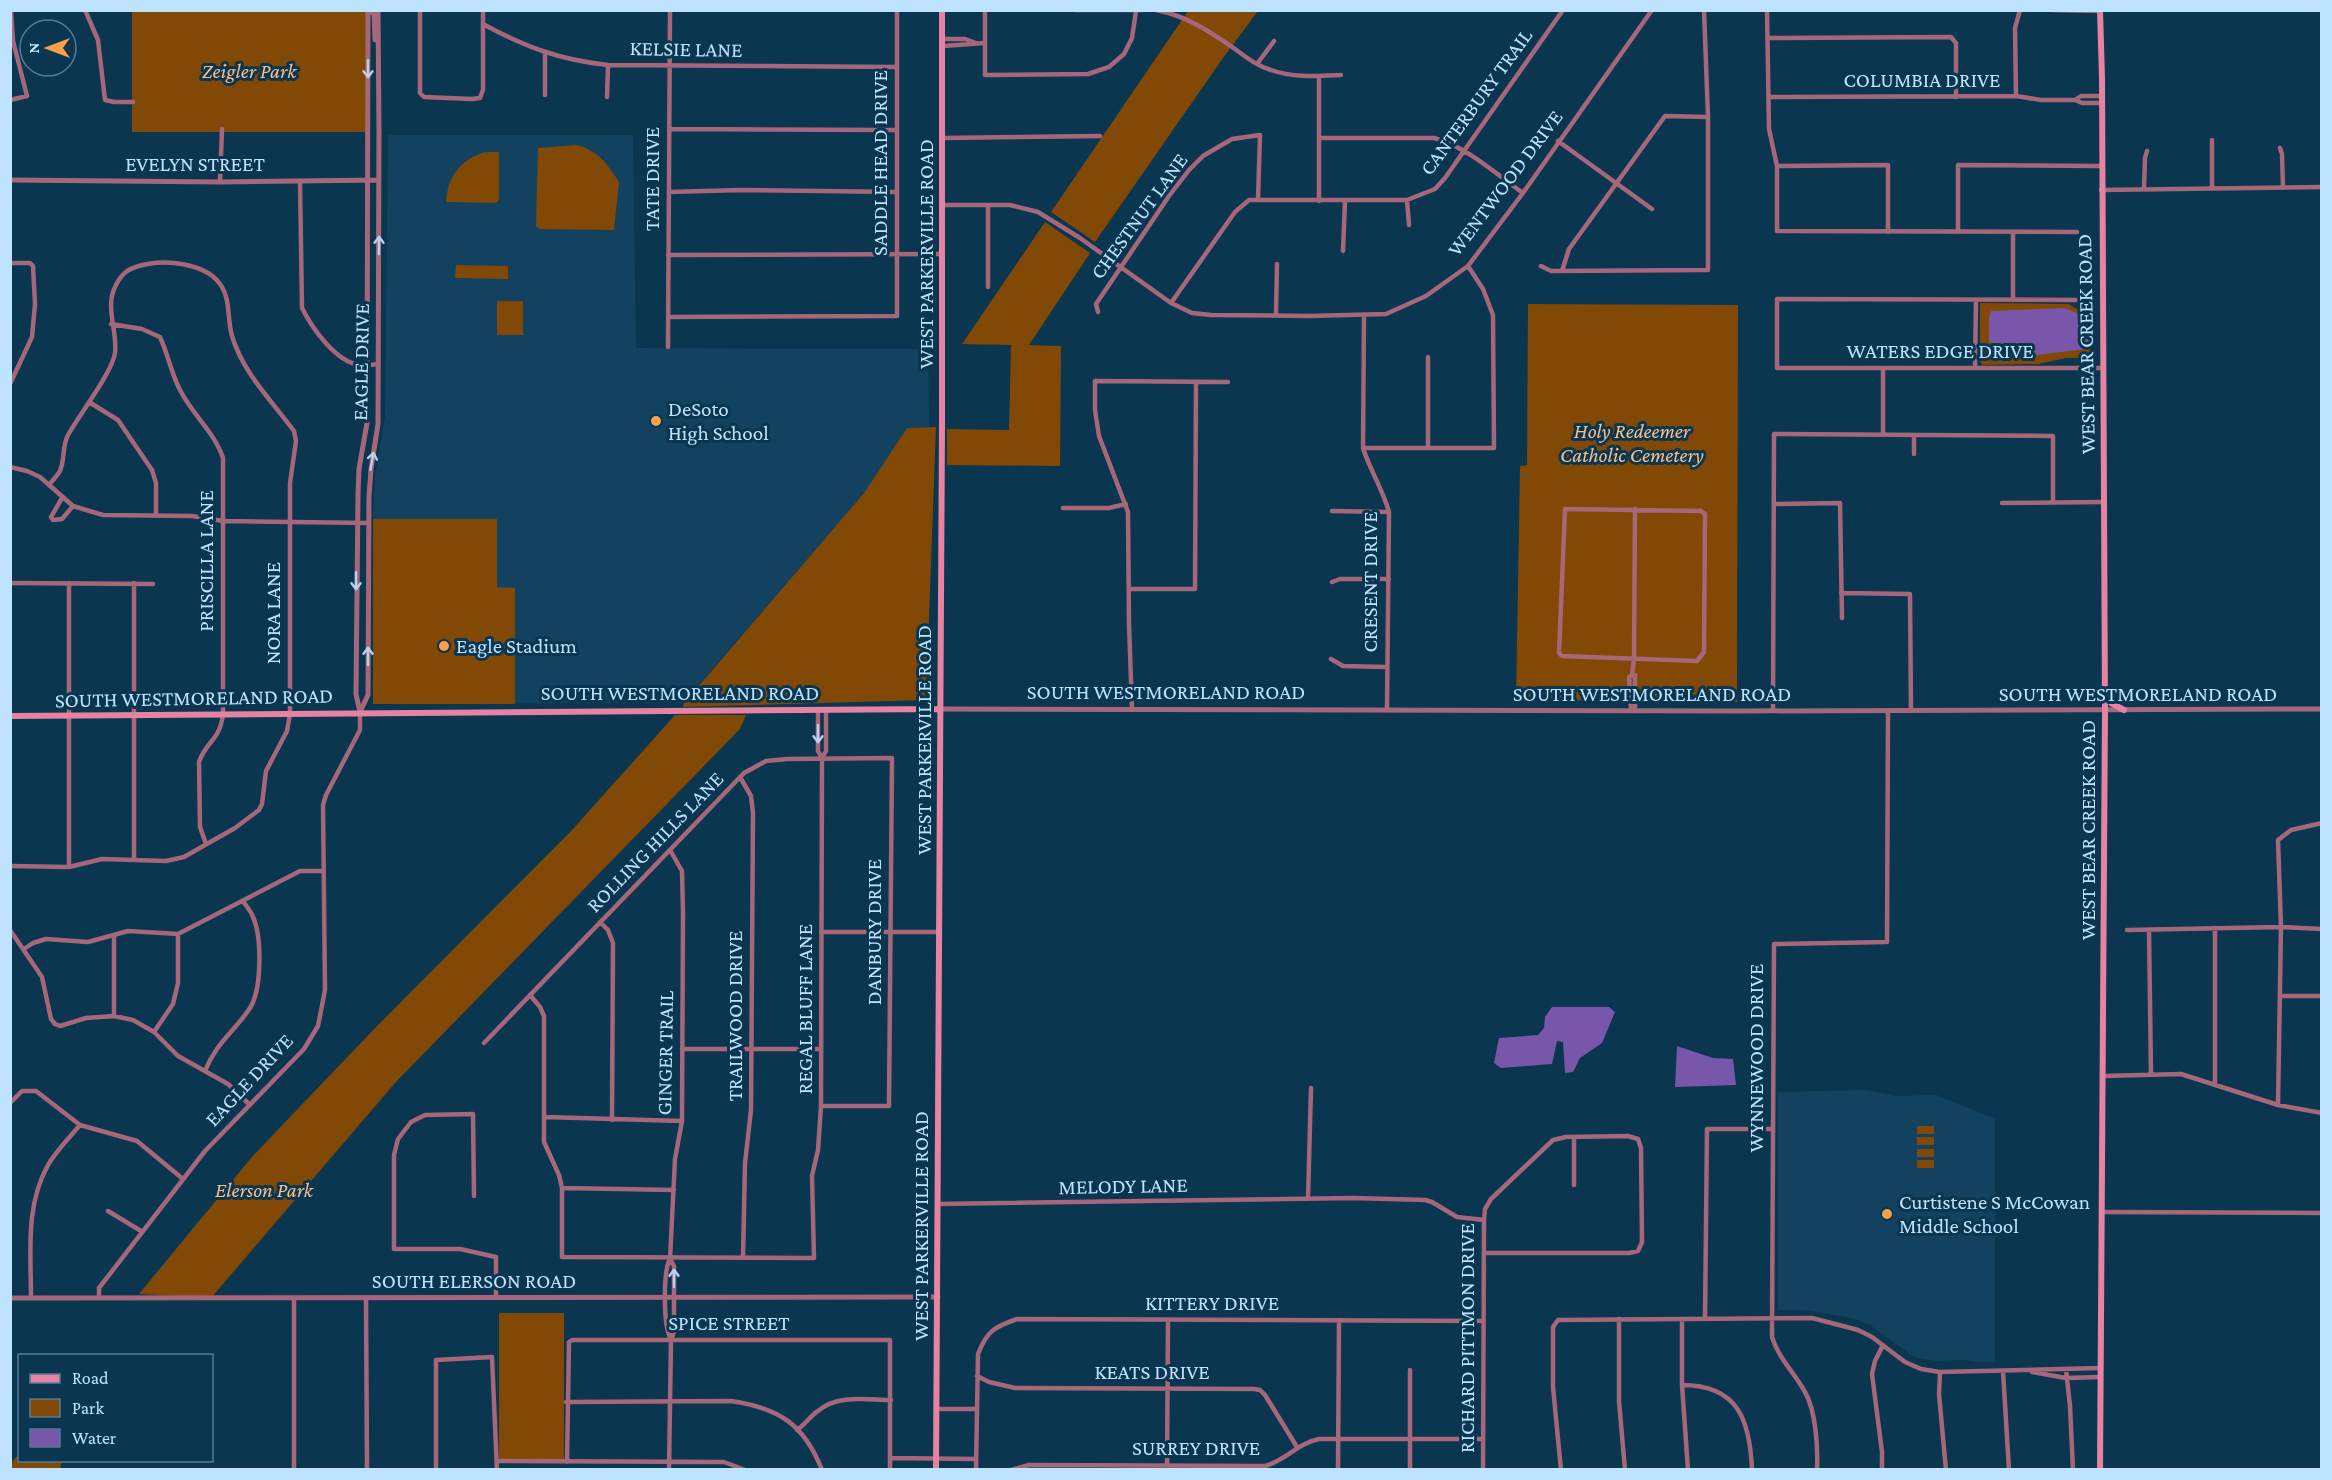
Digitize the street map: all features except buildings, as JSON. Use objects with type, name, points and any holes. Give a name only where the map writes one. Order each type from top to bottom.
[{"type":"main road","name":"WEST PARKERVILLE ROAD","points":[[936,1470],[941,254],[944,138],[942,10]]},
{"type":"main road","name":"WEST BEAR CREEK ROAD","points":[[2100,11],[2105,688],[2100,1470]]},
{"type":"main road","points":[[2105,688],[2111,703],[2124,710]]},
{"type":"main road","name":"SOUTH WESTMORELAND ROAD","points":[[10,716],[940,709]]},
{"type":"street","points":[[10,100],[27,96],[12,41],[12,10]]},
{"type":"street","points":[[85,10],[98,40],[105,100],[133,102]]},
{"type":"street","name":"EAGLE DRIVE","points":[[360,712],[368,694],[371,469],[378,424],[378,10]]},
{"type":"street","points":[[420,10],[420,93],[424,97],[472,99],[482,96],[483,10]]},
{"type":"street","name":"TATE DRIVE","points":[[668,347],[670,10]]},
{"type":"street","name":"SADDLE HEAD DRIVE","points":[[668,317],[897,316],[897,10]]},
{"type":"street","points":[[985,10],[985,75],[1088,74],[1109,67],[1124,54],[1132,38],[1137,11]]},
{"type":"street","points":[[1075,10],[1143,10]]},
{"type":"street","points":[[1156,10],[1195,22],[1271,71],[1319,76],[1341,75]]},
{"type":"street","name":"CANTERBURY TRAIL","points":[[1257,200],[1407,200],[1435,189],[1464,152],[1563,10]]},
{"type":"street","name":"WENTWOOD DRIVE","points":[[943,205],[1010,205],[1038,212],[1076,235],[1171,303],[1192,313],[1211,315],[1386,314],[1426,296],[1468,266],[1523,193],[1652,10]]},
{"type":"street","points":[[1541,266],[1551,271],[1708,270],[1708,117],[1704,10]]},
{"type":"street","points":[[1767,10],[1768,129],[1777,166],[1777,231],[2077,232]]},
{"type":"street","points":[[2016,96],[2015,28],[2020,10]]},
{"type":"street","points":[[368,11],[374,13],[373,30],[378,59]]},
{"type":"street","name":"EAGLE DRIVE","points":[[99,1298],[99,1288],[141,1231],[205,1151],[304,1049],[321,1018],[325,990],[323,806],[326,795],[360,730],[360,712],[356,694],[357,522],[359,469],[367,423],[368,11]]},
{"type":"street","points":[[2053,11],[2100,11]]},
{"type":"street","name":"KELSIE LANE","points":[[483,24],[545,53],[575,61],[608,65],[896,67]]},
{"type":"street","points":[[1768,38],[1951,37],[1956,43],[1956,97]]},
{"type":"street","points":[[943,43],[965,39],[985,43]]},
{"type":"street","points":[[1257,64],[1274,40]]},
{"type":"street","points":[[545,53],[545,95]]},
{"type":"street","points":[[607,97],[608,65]]},
{"type":"street","points":[[1319,76],[1319,201]]},
{"type":"street","name":"COLUMBIA DRIVE","points":[[1769,97],[2016,96],[2041,100],[2074,100],[2081,96],[2102,100]]},
{"type":"street","points":[[1562,271],[1569,249],[1665,116],[1708,117]]},
{"type":"street","points":[[368,127],[379,127]]},
{"type":"street","points":[[220,182],[222,129]]},
{"type":"street","points":[[669,129],[896,130]]},
{"type":"street","name":"CHESTNUT LANE","points":[[1098,312],[1096,304],[1120,268],[1169,196],[1203,156],[1233,139],[1260,135],[1257,200]]},
{"type":"street","points":[[944,138],[1100,136]]},
{"type":"street","points":[[1320,138],[1434,138],[1447,141],[1523,193]]},
{"type":"street","points":[[2212,140],[2212,187]]},
{"type":"street","points":[[1558,141],[1652,209]]},
{"type":"street","points":[[2280,148],[2283,188]]},
{"type":"street","points":[[2145,188],[2147,151]]},
{"type":"street","points":[[1777,166],[1888,165],[1888,232]]},
{"type":"street","points":[[1958,232],[1958,165],[2101,166]]},
{"type":"street","name":"EVELYN STREET","points":[[10,180],[220,182],[379,180]]},
{"type":"street","points":[[300,181],[302,308],[311,326],[331,347],[357,365],[378,364]]},
{"type":"street","points":[[2101,190],[2322,187]]},
{"type":"street","points":[[669,192],[741,190],[896,192]]},
{"type":"street","points":[[1171,303],[1235,212],[1249,200],[1257,200]]},
{"type":"street","points":[[1407,200],[1409,225]]},
{"type":"street","points":[[1343,251],[1345,201]]},
{"type":"street","points":[[988,205],[988,287]]},
{"type":"street","points":[[2013,232],[2013,300]]},
{"type":"street","points":[[668,255],[941,254]]},
{"type":"street","points":[[10,263],[30,263],[33,266],[35,304],[32,337],[10,384]]},
{"type":"street","name":"NORA LANE","points":[[10,866],[69,867],[102,859],[175,860],[235,828],[259,810],[262,804],[266,771],[287,731],[290,714],[290,483],[296,441],[294,431],[246,367],[232,336],[227,301],[219,282],[209,273],[196,267],[170,263],[147,265],[125,272],[114,287],[111,324]]},
{"type":"street","points":[[1276,314],[1277,264]]},
{"type":"street","points":[[1363,447],[1494,448],[1493,315],[1483,289],[1468,266]]},
{"type":"street","points":[[368,268],[378,268]]},
{"type":"street","name":"WATERS EDGE DRIVE","points":[[1976,300],[1777,300],[1777,368],[2104,368]]},
{"type":"street","points":[[1975,368],[1976,300],[2079,300]]},
{"type":"street","name":"CRESENT DRIVE","points":[[1364,315],[1363,447],[1369,467],[1389,512],[1387,709]]},
{"type":"street","points":[[49,485],[61,470],[68,436],[113,361],[116,342],[111,324]]},
{"type":"street","name":"PRISCILLA LANE","points":[[111,324],[142,329],[159,337],[179,389],[219,447],[223,458],[223,714],[221,729],[199,762],[200,827],[206,844]]},
{"type":"street","points":[[1428,357],[1428,446]]},
{"type":"street","points":[[1883,368],[1883,435]]},
{"type":"street","points":[[1132,709],[1129,522],[1126,504],[1100,436],[1095,410],[1095,381],[1228,381]]},
{"type":"street","points":[[1129,589],[1195,589],[1196,382]]},
{"type":"street","points":[[89,402],[118,420],[152,470],[156,483],[156,516]]},
{"type":"street","points":[[1773,710],[1774,434],[2053,436],[2053,502]]},
{"type":"street","points":[[1914,435],[1914,454]]},
{"type":"street","points":[[10,466],[27,471],[49,485],[73,506],[103,515],[192,516],[223,521],[290,520],[369,523]]},
{"type":"street","points":[[62,498],[52,512],[53,520],[62,519],[73,506]]},
{"type":"street","points":[[2002,503],[2104,502]]},
{"type":"street","points":[[1774,504],[1840,503],[1842,618]]},
{"type":"street","points":[[1063,508],[1109,508],[1126,504]]},
{"type":"street","points":[[1565,509],[1619,511],[1635,509],[1701,511],[1705,514],[1704,652],[1696,661],[1562,656],[1559,653],[1565,509]]},
{"type":"street","points":[[1633,711],[1629,677],[1632,675],[1634,659],[1635,509]]},
{"type":"street","points":[[1332,511],[1389,512]]},
{"type":"street","points":[[1332,582],[1340,579],[1389,579]]},
{"type":"street","points":[[10,583],[153,584]]},
{"type":"street","points":[[69,583],[69,867]]},
{"type":"street","points":[[134,583],[134,860]]},
{"type":"street","points":[[1841,593],[1910,594],[1911,711]]},
{"type":"street","points":[[1331,659],[1343,666],[1387,667]]},
{"type":"street","name":"SOUTH WESTMORELAND ROAD","points":[[940,709],[1633,711],[2322,709]]},
{"type":"street","name":"REGAL BLUFF LANE","points":[[818,710],[818,751],[822,758]]},
{"type":"street","name":"REGAL BLUFF LANE","points":[[743,1258],[814,1258],[812,1176],[818,1150],[820,1106],[822,758],[826,751],[826,710]]},
{"type":"street","name":"WYNNEWOOD DRIVE","points":[[1817,1470],[1816,1438],[1807,1394],[1777,1352],[1772,1337],[1774,944],[1887,942],[1888,711]]},
{"type":"street","name":"ROLLING HILLS LANE","points":[[484,1043],[740,777],[766,761],[892,758]]},
{"type":"street","name":"DANBURY DRIVE","points":[[820,1106],[889,1106],[892,758]]},
{"type":"street","name":"TRAILWOOD DRIVE","points":[[740,777],[751,796],[753,813],[751,1110],[743,1190],[743,1258]]},
{"type":"street","points":[[2278,1106],[2281,927],[2278,840],[2290,830],[2322,823]]},
{"type":"street","name":"GINGER TRAIL","points":[[669,1470],[670,1339],[667,1332],[666,1265],[670,1259],[675,1159],[682,1121],[682,871],[670,850]]},
{"type":"street","points":[[24,949],[46,939],[88,942],[128,931],[178,934],[300,871],[324,871]]},
{"type":"street","points":[[205,1071],[220,1042],[252,1005],[256,992],[258,938],[253,916],[243,901]]},
{"type":"street","points":[[600,922],[608,930],[613,943],[612,1120]]},
{"type":"street","points":[[2127,930],[2281,927],[2322,929]]},
{"type":"street","points":[[2214,928],[2215,1085]]},
{"type":"street","points":[[10,930],[42,977],[51,1019],[55,1024],[60,1026],[86,1018],[114,1016],[133,1020],[154,1032],[178,1056],[228,1084],[250,1105]]},
{"type":"street","points":[[2149,930],[2151,1074]]},
{"type":"street","points":[[821,932],[939,932]]},
{"type":"street","points":[[154,1032],[173,1004],[178,983],[178,934]]},
{"type":"street","points":[[114,935],[114,1016]]},
{"type":"street","points":[[530,995],[540,1006],[544,1016],[544,1142],[559,1175],[562,1188],[562,1257],[743,1258]]},
{"type":"street","points":[[2280,996],[2322,996]]},
{"type":"street","points":[[682,1049],[821,1049]]},
{"type":"street","points":[[2103,1076],[2181,1074],[2278,1106],[2322,1113]]},
{"type":"street","points":[[1308,1199],[1311,1088]]},
{"type":"street","points":[[11,1100],[22,1091],[36,1091],[80,1125],[137,1141],[183,1179]]},
{"type":"street","points":[[474,1196],[473,1114],[425,1115],[406,1127],[398,1139],[394,1155],[394,1249],[460,1249],[496,1257],[496,1298]]},
{"type":"street","points":[[544,1117],[682,1121]]},
{"type":"street","points":[[31,1298],[30,1228],[37,1189],[54,1157],[80,1125]]},
{"type":"street","points":[[1705,1319],[1707,1129],[1772,1129]]},
{"type":"street","name":"RICHARD PITTMON DRIVE","points":[[1483,1470],[1484,1220],[1485,1209],[1491,1199],[1552,1140],[1574,1137],[1628,1136],[1638,1138],[1641,1148],[1642,1242],[1638,1251],[1629,1253],[1484,1253]]},
{"type":"street","points":[[1574,1137],[1574,1185]]},
{"type":"street","points":[[562,1188],[674,1190]]},
{"type":"street","name":"MELODY LANE","points":[[938,1204],[1308,1199],[1425,1200],[1456,1217],[1484,1220]]},
{"type":"street","points":[[108,1211],[141,1231]]},
{"type":"street","points":[[2101,1212],[2322,1213]]},
{"type":"street","name":"GINGER TRAIL","points":[[670,1259],[674,1266],[674,1332],[670,1339]]},
{"type":"street","name":"SOUTH ELERSON ROAD","points":[[10,1298],[938,1297]]},
{"type":"street","points":[[294,1298],[294,1470]]},
{"type":"street","points":[[366,1298],[367,1470]]},
{"type":"street","points":[[1560,1470],[1553,1387],[1553,1327],[1558,1320],[1812,1318],[1840,1324],[1872,1337],[1913,1366],[1940,1372],[2100,1368]]},
{"type":"street","name":"KITTERY DRIVE","points":[[976,1470],[978,1354],[984,1338],[997,1326],[1017,1319],[1484,1321]]},
{"type":"street","points":[[1619,1319],[1618,1401],[1625,1470]]},
{"type":"street","points":[[1682,1319],[1682,1385],[1688,1470]]},
{"type":"street","points":[[1167,1467],[1168,1320]]},
{"type":"street","points":[[1338,1470],[1339,1320]]},
{"type":"street","name":"SPICE STREET","points":[[566,1402],[568,1342],[572,1340],[670,1339],[890,1340],[891,1400]]},
{"type":"street","points":[[1882,1470],[1882,1452],[1872,1374],[1875,1361],[1883,1345]]},
{"type":"street","points":[[436,1470],[436,1360],[492,1357],[497,1470]]},
{"type":"street","points":[[2066,1369],[2073,1470]]},
{"type":"street","points":[[1410,1370],[1410,1470]]},
{"type":"street","points":[[2023,1370],[2066,1378],[2100,1377]]},
{"type":"street","points":[[2003,1371],[2009,1470]]},
{"type":"street","points":[[1940,1372],[1939,1394],[1946,1470]]},
{"type":"street","name":"KEATS DRIVE","points":[[977,1376],[989,1382],[1015,1388],[1260,1390],[1297,1447]]},
{"type":"street","points":[[1682,1385],[1718,1391],[1740,1412],[1747,1425],[1752,1470]]},
{"type":"street","points":[[797,1430],[807,1424],[818,1411],[843,1399],[891,1400],[890,1470]]},
{"type":"street","points":[[567,1462],[566,1402],[731,1401],[748,1403],[779,1413],[815,1452],[822,1470]]},
{"type":"street","points":[[936,1409],[977,1409]]},
{"type":"street","name":"SURREY DRIVE","points":[[1011,1470],[1029,1465],[1265,1466],[1279,1460],[1308,1441],[1338,1438],[1483,1439]]},
{"type":"street","points":[[891,1458],[976,1459]]},
{"type":"street","points":[[497,1461],[724,1462],[745,1470]]},
{"type":"shaded area","name":"DeSoto High School","points":[[388,135],[633,135],[636,348],[928,349],[929,427],[907,428],[864,493],[683,703],[373,704],[373,516],[375,476],[385,416]]},
{"type":"shaded area","name":"Curtistene S McCowan Middle School","points":[[1867,1090],[1895,1096],[1937,1095],[1995,1119],[1995,1362],[1935,1361],[1914,1357],[1870,1325],[1852,1318],[1805,1310],[1778,1310],[1778,1092]]},
{"type":"green space","name":"Zeigler Park","points":[[132,11],[366,11],[366,132],[132,132]]},
{"type":"green space","points":[[1188,11],[1258,11],[1095,242],[1051,212]]},
{"type":"green space","points":[[577,145],[597,155],[607,164],[619,182],[614,230],[540,229],[536,226],[538,148]]},
{"type":"green space","points":[[485,152],[499,152],[499,200],[496,203],[446,202],[449,184],[457,170],[476,155]]},
{"type":"green space","points":[[1045,222],[1090,253],[1029,345],[1061,346],[1060,466],[947,465],[947,429],[1009,430],[1011,345],[962,344]]},
{"type":"green space","points":[[456,265],[508,266],[508,279],[455,278]]},
{"type":"green space","points":[[497,301],[523,301],[523,335],[497,335]]},
{"type":"green space","points":[[2089,301],[2091,358],[2065,358],[2039,364],[1983,365],[1980,362],[1980,303],[2069,304],[2080,311],[2086,308]]},
{"type":"green space","name":"Holy Redeemer Catholic Cemetery","points":[[1528,304],[1738,305],[1737,702],[1516,700],[1520,466],[1527,465]]},
{"type":"green space","points":[[936,427],[926,700],[683,707],[684,703],[864,493],[907,428]]},
{"type":"green space","name":"Eagle Stadium","points":[[373,519],[497,519],[497,587],[515,588],[515,704],[373,704]]},
{"type":"green space","name":"Elerson Park","points":[[675,715],[746,715],[740,729],[395,1083],[211,1298],[139,1294],[251,1158],[377,1026],[573,829]]},
{"type":"green space","points":[[1917,1126],[1934,1126],[1934,1134],[1917,1134]]},
{"type":"green space","points":[[1917,1137],[1934,1137],[1934,1145],[1917,1145]]},
{"type":"green space","points":[[1917,1149],[1934,1149],[1934,1157],[1917,1157]]},
{"type":"green space","points":[[1917,1160],[1934,1160],[1934,1168],[1917,1168]]},
{"type":"green space","points":[[499,1313],[564,1313],[564,1459],[499,1459]]},
{"type":"green space","points":[[18,1455],[18,1462],[62,1462],[60,1470],[11,1469],[11,1463]]},
{"type":"water","points":[[2064,308],[2085,316],[2082,327],[2085,336],[2095,341],[2095,345],[2086,349],[2028,356],[2002,354],[1997,344],[1989,342],[1991,311]]},
{"type":"water","points":[[1552,1007],[1609,1007],[1615,1012],[1602,1043],[1580,1058],[1573,1072],[1565,1073],[1563,1042],[1557,1041],[1552,1064],[1501,1068],[1494,1063],[1499,1038],[1538,1035],[1544,1028],[1545,1017]]},
{"type":"water","points":[[1677,1046],[1713,1058],[1733,1059],[1736,1085],[1675,1087]]},
{"type":"place","name":"DeSoto High School","points":[[656,421]]},
{"type":"place","name":"Eagle Stadium","points":[[444,646]]},
{"type":"place","name":"Curtistene S McCowan Middle School","points":[[1887,1214]]}]
